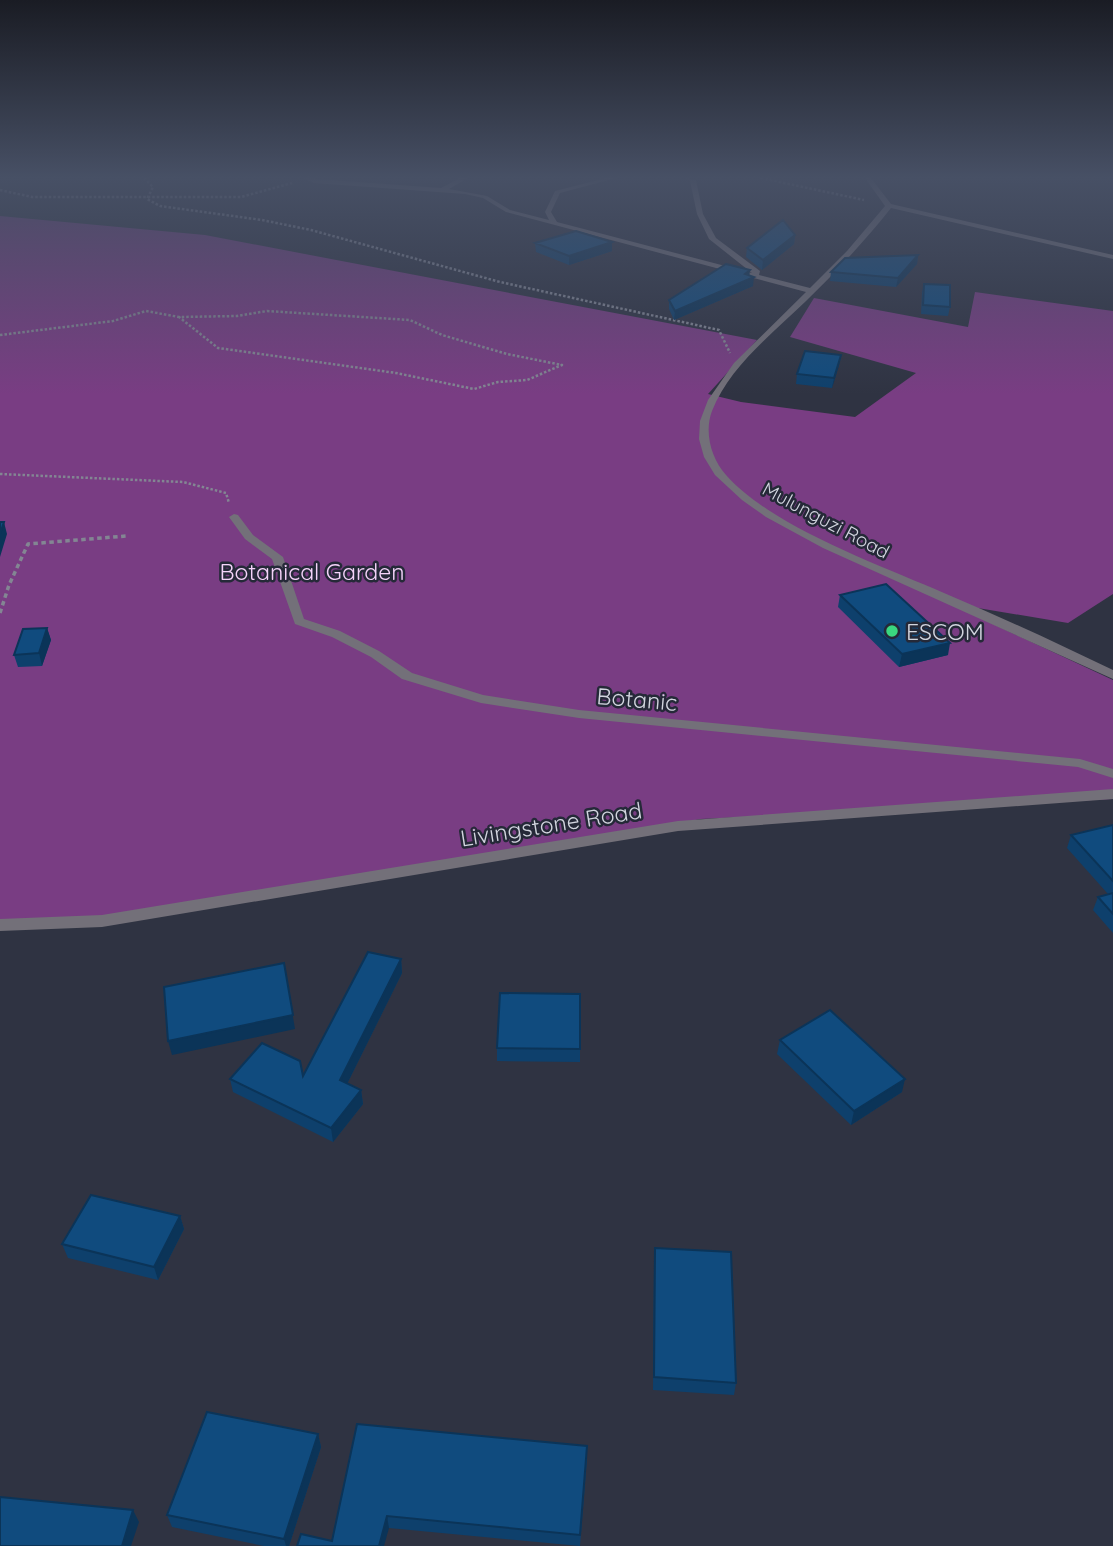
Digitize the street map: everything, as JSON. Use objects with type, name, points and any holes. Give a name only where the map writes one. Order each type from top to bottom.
[{"type":"street","points":[[654,250],[811,291]]},
{"type":"street","points":[[727,250],[763,278]]},
{"type":"street","name":"Mulunguzi Road","points":[[853,250],[738,366],[716,394],[706,413],[704,432],[705,444],[715,467],[737,490],[793,527],[1113,675]]},
{"type":"street","points":[[1083,250],[1113,257]]},
{"type":"street","name":"Botanic","points":[[234,517],[249,537],[277,557],[299,621],[336,634],[375,653],[407,676],[481,699],[579,714],[1080,762],[1113,774]]},
{"type":"street","name":"Livingstone Road","points":[[0,925],[102,922],[705,823],[1113,794]]},
{"type":"path","points":[[384,250],[500,282],[719,330],[738,366]]},
{"type":"path","points":[[0,335],[114,321],[146,311],[179,317],[237,316],[267,312],[410,320],[442,335],[507,354],[562,365],[527,380],[498,382],[474,389],[396,373],[218,348],[179,317]]},
{"type":"path","points":[[0,474],[183,482],[226,494],[234,517]]},
{"type":"path","points":[[0,613],[9,585],[28,544],[126,536]]},
{"type":"green space","name":"Botanical Garden","points":[[0,250],[285,250],[757,340],[708,394],[741,402],[855,417],[916,373],[790,337],[814,298],[968,327],[975,292],[1113,311],[1113,594],[1068,623],[948,603],[1113,680],[1113,799],[701,819],[83,925],[0,924]]},
{"type":"building","points":[[554,250],[587,250],[569,256]]},
{"type":"building","points":[[750,250],[776,250],[763,260]]},
{"type":"building","points":[[918,255],[898,278],[831,272],[845,258]]},
{"type":"building","points":[[726,264],[750,270],[745,274],[754,277],[675,311],[669,300]]},
{"type":"building","points":[[924,284],[950,285],[950,307],[923,305]]},
{"type":"building","points":[[805,351],[841,355],[834,378],[797,374]]},
{"type":"building","name":"ESCOM","points":[[886,584],[950,643],[902,654],[840,595]]},
{"type":"building","points":[[47,628],[39,653],[14,655],[23,629]]},
{"type":"building","points":[[1113,825],[1113,881],[1071,835]]},
{"type":"building","points":[[1113,893],[1113,914],[1098,897]]},
{"type":"building","points":[[368,952],[401,959],[340,1080],[361,1090],[331,1128],[230,1079],[262,1043],[300,1061],[303,1076]]},
{"type":"building","points":[[284,963],[293,1015],[168,1041],[164,987]]},
{"type":"building","points":[[500,993],[580,994],[580,1049],[497,1048]]},
{"type":"building","points":[[830,1010],[905,1079],[854,1111],[780,1040]]},
{"type":"building","points":[[91,1195],[180,1216],[154,1267],[62,1244]]},
{"type":"building","points":[[655,1248],[731,1252],[736,1383],[654,1377]]},
{"type":"building","points":[[207,1412],[318,1434],[284,1539],[167,1515]]},
{"type":"building","points":[[357,1424],[587,1446],[580,1535],[387,1516],[379,1546],[297,1546],[301,1534],[332,1541]]},
{"type":"building","points":[[0,1497],[133,1510],[122,1546],[0,1546]]},
{"type":"place","name":"ESCOM","points":[[892,631]]}]
